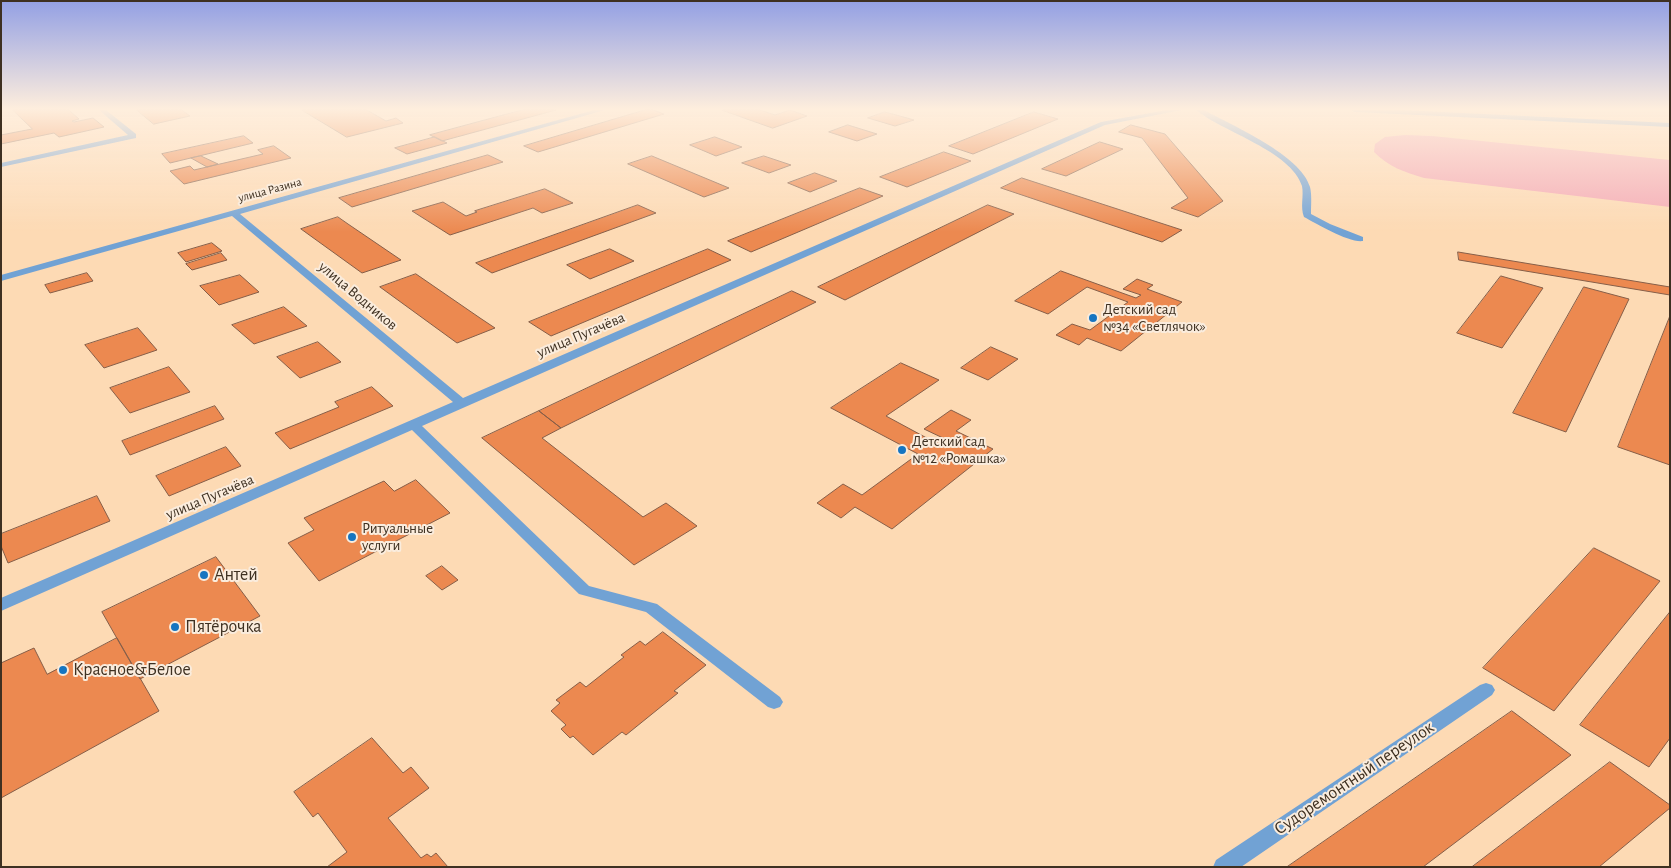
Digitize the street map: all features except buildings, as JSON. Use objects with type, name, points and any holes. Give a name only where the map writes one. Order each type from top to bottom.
[{"type":"street","points":[[1,165],[67,151]]},
{"type":"street","name":"улица Разина","points":[[1,278],[457,151]]},
{"type":"street","name":"улица Пугачёва","points":[[1,605],[1040,151]]},
{"type":"street","points":[[1272,151],[1298,171],[1306,187],[1307,215],[1327,226],[1360,239]]},
{"type":"street","name":"улица Водников","points":[[234,213],[461,404]]},
{"type":"street","points":[[414,425],[584,590],[651,608],[774,702]]},
{"type":"street","name":"Судоремонтный переулок","points":[[1223,867],[1486,690]]},
{"type":"shaded area","points":[[1576,151],[1670,160],[1670,207],[1424,178],[1410,174],[1385,162],[1374,152]]},
{"type":"place","name":"Детский сад №34 «Светлячок»","points":[[1093,318]]},
{"type":"place","name":"Детский сад №12 «Ромашка»","points":[[902,450]]},
{"type":"place","name":"Ритуальные услуги","points":[[352,537]]},
{"type":"place","name":"Антей","points":[[204,575]]},
{"type":"place","name":"Пятёрочка","points":[[175,627]]},
{"type":"place","name":"Красное&Белое","points":[[63,670]]}]
